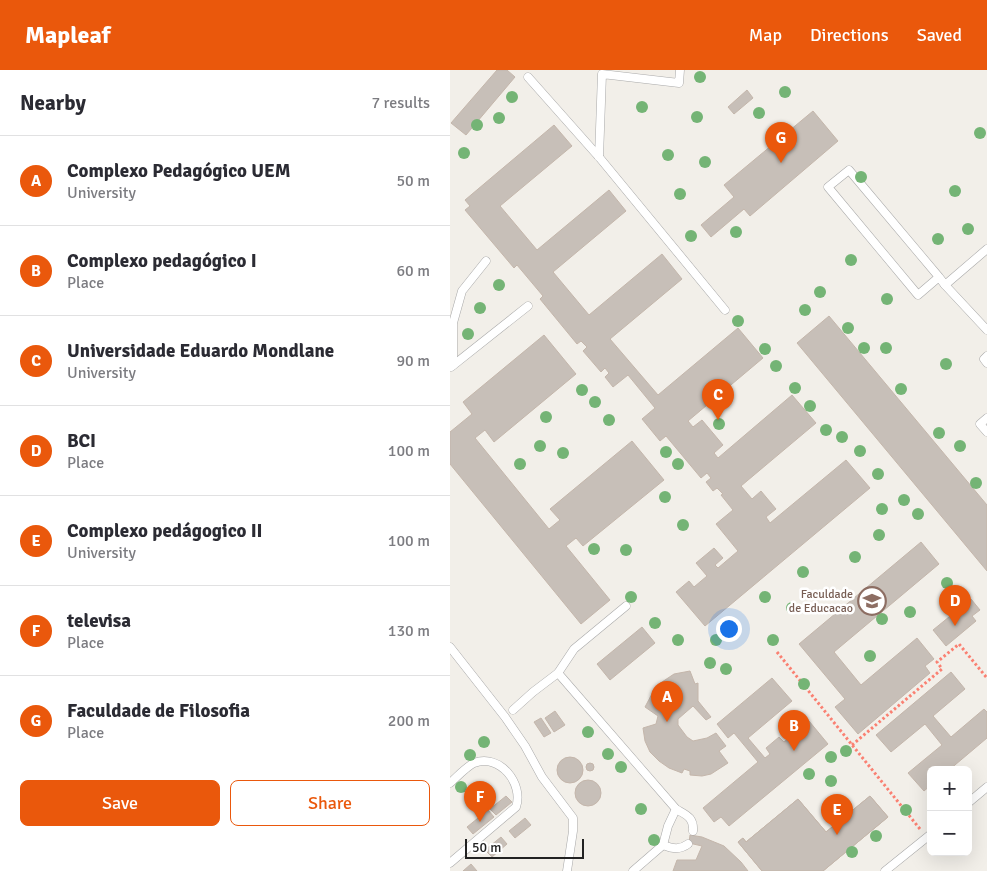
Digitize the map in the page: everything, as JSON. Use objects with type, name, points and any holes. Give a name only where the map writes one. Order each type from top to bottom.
[{"type":"lane","points":[[599,157],[600,71],[679,83],[680,70]]},
{"type":"lane","points":[[528,77],[599,157],[725,310]]},
{"type":"lane","points":[[939,277],[918,295],[828,187],[849,170],[939,277],[944,285],[987,330]]},
{"type":"lane","points":[[944,285],[987,249]]},
{"type":"lane","points":[[451,366],[453,323],[462,291],[486,260]]},
{"type":"lane","points":[[451,366],[528,306]]},
{"type":"lane","points":[[987,356],[984,359],[987,363]]},
{"type":"lane","points":[[987,418],[980,424],[987,432]]},
{"type":"lane","points":[[513,710],[558,673],[574,649],[626,606]]},
{"type":"lane","points":[[450,647],[505,717],[525,746],[542,777],[572,818],[573,831],[566,871]]},
{"type":"lane","points":[[558,673],[676,809],[688,815],[692,820],[694,831]]},
{"type":"lane","points":[[450,783],[473,764],[488,760],[498,764],[509,774],[516,786],[519,798],[516,807],[450,863]]},
{"type":"lane","points":[[972,800],[987,787]]},
{"type":"lane","points":[[633,871],[663,845],[668,826],[676,809]]},
{"type":"lane","points":[[885,871],[927,838]]},
{"type":"lane","points":[[663,845],[683,848],[688,844]]},
{"type":"path","points":[[852,745],[942,669],[937,662],[959,644],[987,678]]},
{"type":"path","points":[[777,652],[927,834]]},
{"type":"building","points":[[497,70],[507,70],[515,77],[466,135],[451,123]]},
{"type":"building","points":[[747,90],[753,98],[734,114],[728,107]]},
{"type":"building","points":[[813,111],[838,141],[750,216],[744,209],[711,237],[701,225],[734,197],[724,185]]},
{"type":"building","points":[[554,125],[572,146],[500,206],[537,250],[609,190],[626,211],[553,272],[589,315],[662,254],[682,279],[610,339],[658,395],[738,328],[763,358],[688,421],[693,427],[702,420],[723,445],[714,453],[718,458],[792,395],[816,423],[741,486],[752,499],[761,491],[776,509],[766,517],[770,523],[846,460],[870,488],[705,626],[676,592],[689,581],[694,587],[707,576],[696,563],[714,548],[723,558],[715,565],[718,568],[738,551],[716,524],[733,510],[721,495],[723,494],[717,488],[713,491],[706,482],[711,478],[707,473],[701,478],[666,436],[660,441],[642,419],[655,408],[628,375],[613,387],[605,377],[609,373],[605,368],[601,372],[583,351],[587,347],[581,341],[577,344],[540,299],[543,296],[517,265],[514,268],[465,210],[470,206],[465,200]]},
{"type":"building","points":[[829,316],[987,505],[987,571],[797,343]]},
{"type":"building","points":[[544,335],[576,374],[494,442],[485,430],[475,438],[549,529],[560,520],[550,509],[632,441],[664,480],[583,546],[576,538],[566,546],[610,600],[581,624],[450,464],[450,432],[472,414],[463,402]]},
{"type":"building","name":"Faculdade de Educacao","points":[[921,542],[939,564],[834,652],[861,685],[917,638],[934,659],[925,666],[930,673],[858,734],[835,707],[845,699],[799,644]]},
{"type":"building","points":[[971,599],[980,610],[972,616],[976,621],[946,646],[933,630]]},
{"type":"building","points":[[642,627],[655,643],[610,680],[597,664]]},
{"type":"building","points":[[690,671],[695,684],[698,683],[698,701],[711,717],[706,720],[693,706],[678,719],[678,725],[687,737],[693,741],[707,738],[716,733],[726,746],[719,751],[728,763],[711,774],[702,776],[690,775],[690,771],[684,769],[682,773],[669,768],[659,761],[650,752],[645,741],[643,728],[656,724],[658,716],[645,707],[654,690],[659,684],[674,674]]},
{"type":"building","points":[[951,672],[965,689],[933,716],[951,737],[984,709],[987,712],[987,738],[954,766],[927,766],[927,788],[924,791],[908,773],[942,745],[925,724],[891,752],[876,735]]},
{"type":"building","points":[[772,678],[792,701],[748,738],[765,758],[770,754],[766,748],[779,737],[784,742],[809,721],[828,744],[729,826],[721,817],[714,822],[703,808],[758,762],[734,733],[728,738],[717,724]]},
{"type":"building","points":[[555,711],[565,725],[554,732],[545,718]]},
{"type":"building","points":[[541,718],[551,733],[544,737],[534,722]]},
{"type":"building","points":[[570,757],[579,761],[583,770],[579,779],[570,783],[561,779],[557,770],[561,761]]},
{"type":"building","points":[[590,763],[594,767],[590,771],[586,767]]},
{"type":"building","points":[[588,780],[597,784],[601,793],[597,802],[588,806],[579,802],[575,793],[579,784]]},
{"type":"building","points":[[506,796],[512,802],[496,815],[490,809]]},
{"type":"building","points":[[870,796],[888,817],[823,871],[762,871],[738,842],[743,838],[746,842],[798,799],[826,832]],"holes":[[[811,825],[815,830],[803,840],[808,845],[784,865],[778,859],[766,869],[763,865]]]},
{"type":"building","points":[[870,796],[888,817],[823,871],[762,871],[738,842],[743,838],[746,842],[798,799],[826,832]]},
{"type":"building","points":[[488,810],[494,817],[473,834],[467,827]]},
{"type":"building","points":[[525,818],[531,825],[515,838],[509,831]]},
{"type":"building","points":[[690,835],[702,837],[724,846],[748,871],[673,871],[677,860],[696,860],[702,846],[689,843]]},
{"type":"building","points":[[501,837],[507,844],[492,857],[485,850]]},
{"type":"building","points":[[471,864],[477,871],[463,871]]},
{"type":"place","name":"Faculdade de Filosofia","points":[[781,163]]},
{"type":"place","name":"Universidade Eduardo Mondlane","points":[[718,420]]},
{"type":"place","name":"Faculdade de Educacao","points":[[872,601]]},
{"type":"place","name":"BCI","points":[[955,626]]},
{"type":"place","name":"Complexo Pedagógico UEM","points":[[667,722]]},
{"type":"place","name":"Complexo pedagógico I","points":[[794,751]]},
{"type":"place","name":"televisa","points":[[480,822]]},
{"type":"place","name":"Complexo pedágogico II","points":[[837,835]]}]
